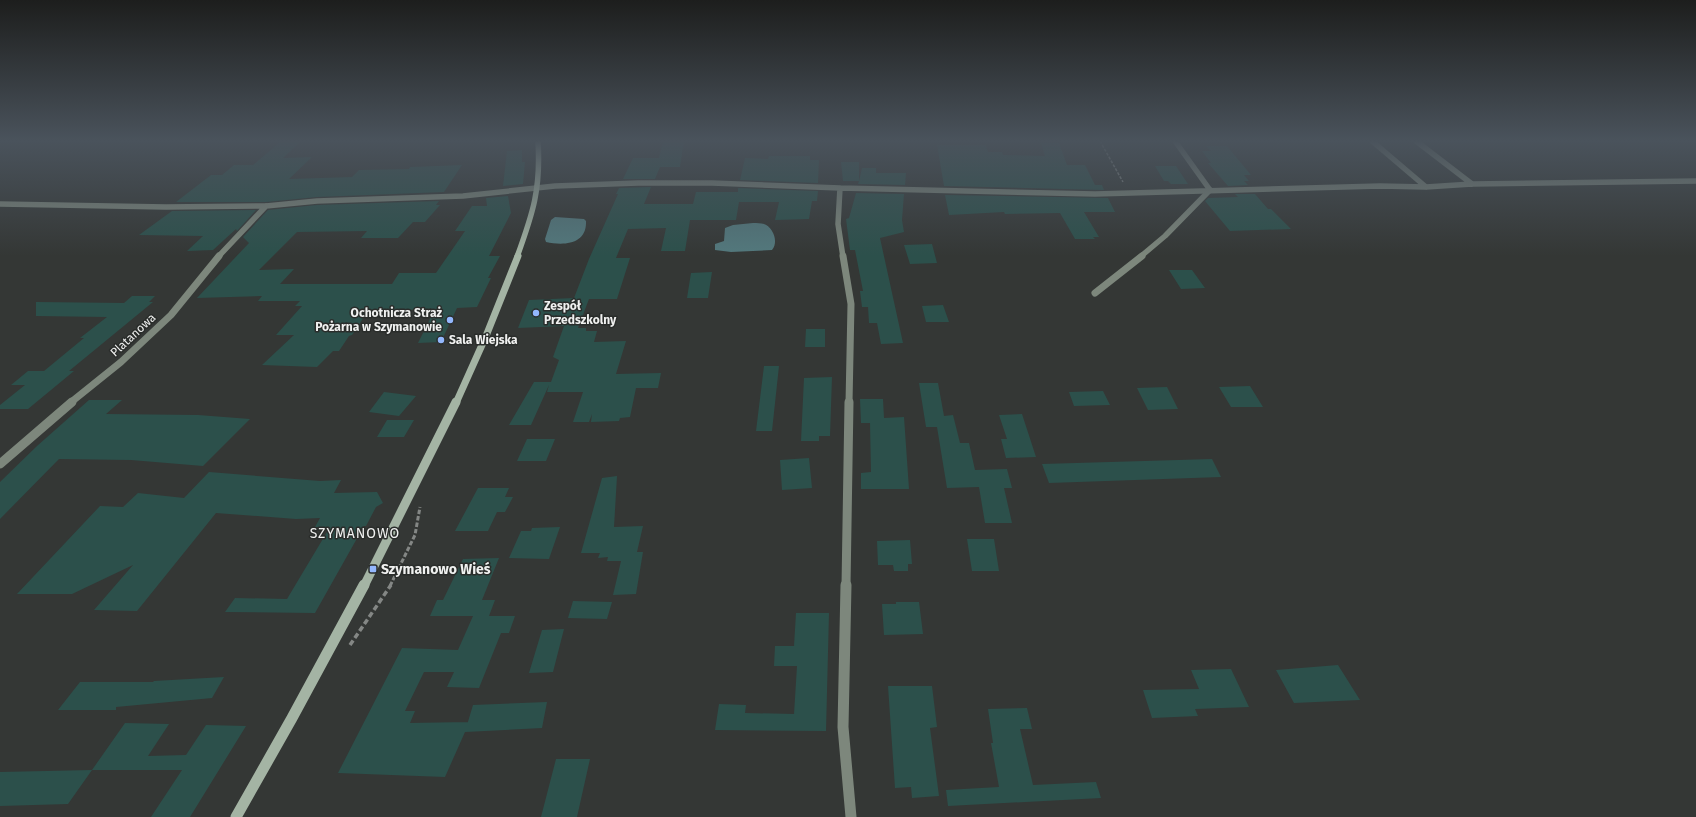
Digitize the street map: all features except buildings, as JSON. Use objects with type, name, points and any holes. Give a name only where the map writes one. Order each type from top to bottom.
[{"type":"street","points":[[236,817],[290,724],[371,574],[429,460],[476,358],[505,290],[524,237],[538,188],[538,179]]},
{"type":"street","points":[[1202,179],[1210,190]]},
{"type":"street","points":[[1417,179],[1426,187]]},
{"type":"street","points":[[1466,179],[1472,184]]},
{"type":"street","points":[[0,204],[166,207],[266,206],[317,201],[463,196],[555,186],[638,183],[712,183],[840,188],[1095,194],[1380,186],[1426,187],[1472,184],[1696,181]]},
{"type":"street","points":[[840,188],[838,224],[851,304],[843,727],[850,817]]},
{"type":"street","points":[[1095,293],[1165,236],[1210,190]]},
{"type":"street","name":"Platanowa","points":[[0,464],[51,418],[121,362],[171,315],[221,253],[266,206]]},
{"type":"path","points":[[1121,179],[1129,193]]},
{"type":"water","points":[[555,217],[584,219],[586,221],[583,235],[574,242],[560,244],[546,242],[545,239],[551,220]]},
{"type":"water","points":[[753,223],[764,224],[770,228],[775,239],[772,250],[731,252],[715,250],[715,244],[724,241],[725,228],[733,225]]},
{"type":"place","name":"Zespół Przedszkolny","points":[[536,313]]},
{"type":"place","name":"Ochotnicza Straż Pożarna w Szymanowie","points":[[450,320]]},
{"type":"place","name":"Sala Wiejska","points":[[441,340]]},
{"type":"place","name":"Szymanowo Wieś","points":[[373,569]]},
{"type":"district","name":"SZYMANOWO","points":[[355,533]]}]
